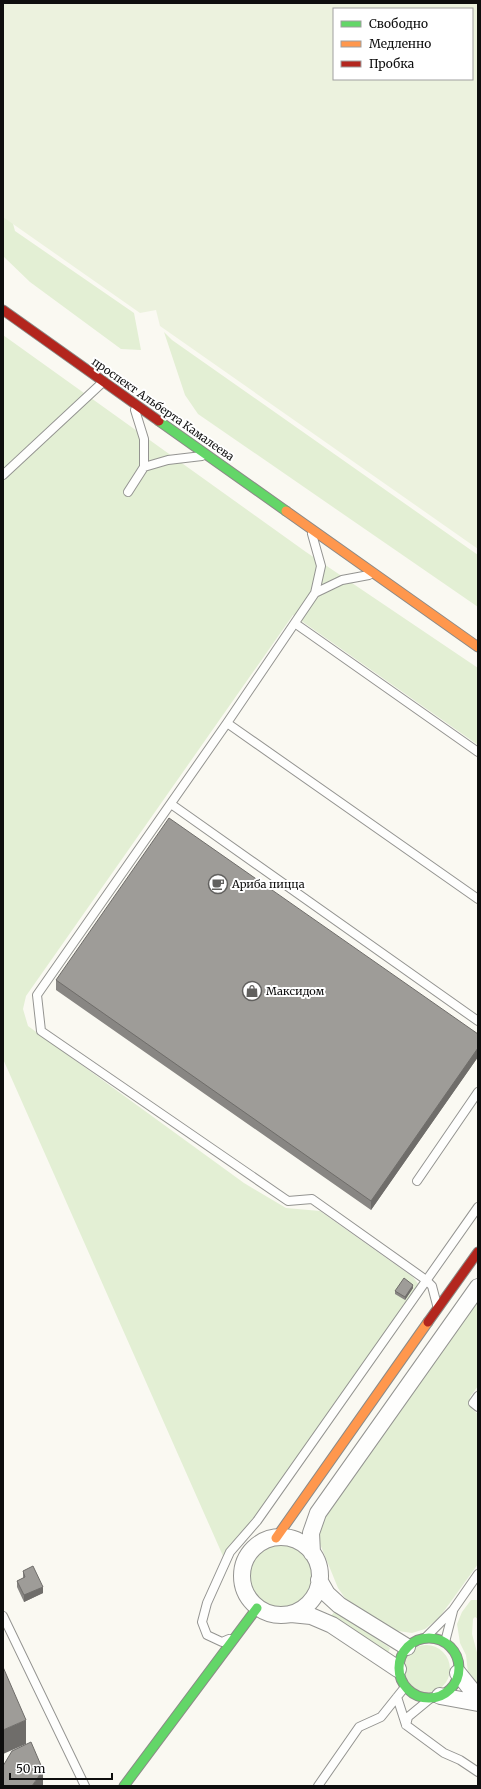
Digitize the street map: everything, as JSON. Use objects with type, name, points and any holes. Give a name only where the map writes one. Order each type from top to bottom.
[{"type":"street","name":"проспект Альберта Камалеева","points":[[3,310],[478,647]]},
{"type":"street","points":[[276,1538],[478,1252]]},
{"type":"street","points":[[407,1647],[339,1606],[327,1594],[320,1580],[319,1569],[312,1553],[310,1533],[318,1513],[478,1287]]},
{"type":"street","points":[[312,1553],[297,1541],[289,1538],[276,1538],[257,1545],[250,1553],[244,1564],[242,1584],[251,1601],[257,1608],[268,1613],[312,1616],[332,1626],[398,1669]]},
{"type":"street","points":[[292,1614],[305,1606],[312,1599],[320,1580]]},
{"type":"street","points":[[124,1786],[257,1608]]},
{"type":"street","points":[[436,1697],[448,1691],[455,1684],[459,1665],[457,1656],[452,1648],[445,1642],[436,1638],[426,1637],[412,1642],[402,1653],[398,1669],[400,1678],[405,1687],[412,1693],[421,1697],[436,1697],[478,1703]]},
{"type":"street","points":[[458,1673],[478,1698]]},
{"type":"lane","points":[[3,475],[103,381]]},
{"type":"lane","points":[[128,492],[144,467],[144,439],[133,403]]},
{"type":"lane","points":[[144,467],[168,460],[208,456]]},
{"type":"lane","points":[[310,528],[321,566],[315,593],[296,624],[37,995],[41,1031],[288,1201],[312,1199],[426,1280],[432,1286],[438,1309]]},
{"type":"lane","points":[[315,593],[342,580],[375,574]]},
{"type":"lane","points":[[296,624],[478,752]]},
{"type":"lane","points":[[227,723],[478,899]]},
{"type":"lane","points":[[171,804],[478,1021]]},
{"type":"lane","points":[[417,1181],[478,1092]]},
{"type":"lane","points":[[235,1637],[222,1642],[207,1635],[202,1622],[207,1603],[230,1552],[257,1521],[478,1207]]},
{"type":"lane","points":[[478,1396],[473,1403],[478,1407]]},
{"type":"lane","points":[[426,1637],[453,1610],[475,1584],[478,1574]]},
{"type":"lane","points":[[445,1642],[453,1610]]},
{"type":"lane","points":[[3,1616],[85,1786]]},
{"type":"lane","points":[[318,1786],[359,1727],[381,1717],[405,1687]]},
{"type":"lane","points":[[397,1697],[406,1725],[444,1753],[460,1760],[478,1772]]},
{"type":"lane","points":[[406,1725],[408,1717],[436,1697]]},
{"type":"green space","points":[[3,3],[478,3],[478,549],[160,326],[156,310],[140,313],[3,217]]},
{"type":"green space","points":[[3,187],[15,231],[134,313],[141,350],[121,349],[30,282],[3,256]]},
{"type":"green space","points":[[164,332],[172,340],[478,555],[478,607],[198,414],[185,395]]},
{"type":"green space","points":[[3,335],[306,552],[478,668],[478,745],[293,615],[26,996],[23,1009],[28,1026],[244,1183],[286,1208],[320,1211],[413,1277],[419,1285],[248,1528],[239,1534],[223,1556],[3,1059]]},
{"type":"green space","points":[[478,1298],[478,1386],[470,1397],[469,1404],[478,1414],[478,1564],[439,1618],[425,1629],[412,1633],[391,1630],[345,1598],[338,1588],[318,1539],[318,1530],[322,1520]]},
{"type":"green space","points":[[281,1543],[294,1545],[304,1553],[312,1563],[314,1576],[312,1589],[304,1599],[294,1607],[281,1609],[268,1607],[258,1599],[250,1589],[248,1576],[250,1563],[258,1553],[268,1545]]},
{"type":"green space","points":[[471,1600],[478,1600],[478,1619],[475,1617],[473,1619],[472,1634],[478,1656],[478,1693],[469,1682],[466,1655],[460,1643],[457,1624],[462,1612]]},
{"type":"green space","points":[[335,1611],[338,1611],[390,1648],[388,1653],[331,1616]]},
{"type":"green space","points":[[421,1645],[431,1645],[440,1649],[446,1655],[450,1664],[450,1674],[446,1683],[440,1689],[431,1693],[421,1693],[412,1689],[406,1683],[402,1674],[402,1664],[406,1655],[412,1649]]},
{"type":"building","points":[[169,818],[478,1034],[478,1048],[371,1201],[56,980]]},
{"type":"building","points":[[404,1278],[413,1285],[405,1297],[395,1291]]},
{"type":"building","points":[[33,1566],[43,1587],[24,1595],[17,1581],[25,1577],[23,1571]]},
{"type":"building","points":[[3,1667],[26,1720],[3,1730]]},
{"type":"building","points":[[31,1742],[43,1770],[32,1786],[3,1786],[3,1766],[12,1751]]},
{"type":"traffic: fast","points":[[159,421],[286,511]]},
{"type":"traffic: fast","points":[[124,1786],[257,1608]]},
{"type":"traffic: fast","points":[[423,1638],[435,1638],[446,1643],[454,1651],[459,1662],[459,1668],[457,1680],[446,1693],[435,1698],[423,1698],[412,1693],[404,1685],[399,1674],[399,1662],[404,1651],[412,1643],[423,1638]]},
{"type":"traffic: slow","points":[[286,511],[478,647]]},
{"type":"traffic: slow","points":[[276,1538],[428,1322]]},
{"type":"traffic: jam","points":[[3,310],[159,421]]},
{"type":"traffic: jam","points":[[428,1322],[478,1252]]},
{"type":"place","name":"Ариба пицца","points":[[218,884]]},
{"type":"place","name":"Максидом","points":[[252,991]]}]
